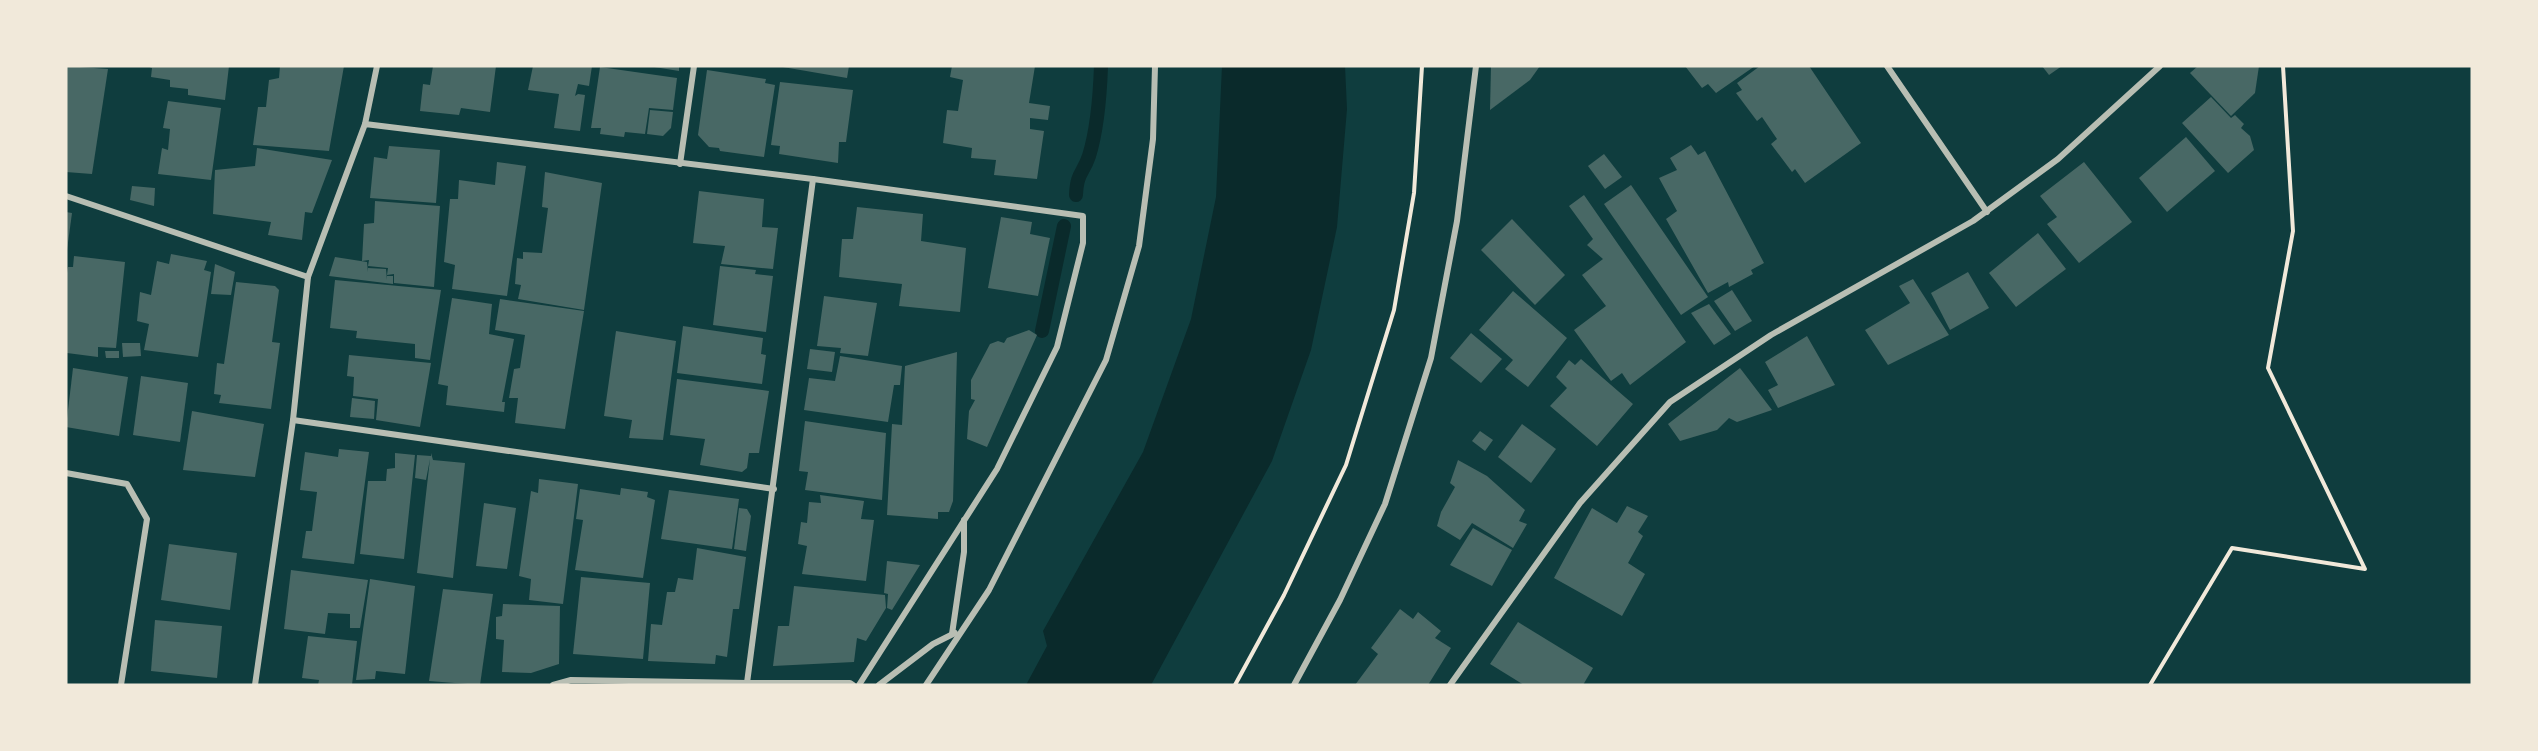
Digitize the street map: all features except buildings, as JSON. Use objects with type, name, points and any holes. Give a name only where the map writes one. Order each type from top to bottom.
[{"type":"street","points":[[255,685],[293,420],[308,277],[365,124],[377,66]]},
{"type":"street","points":[[680,164],[694,66]]},
{"type":"street","points":[[926,685],[989,590],[1106,360],[1139,246],[1153,139],[1155,66]]},
{"type":"street","points":[[1294,685],[1340,600],[1384,504],[1431,358],[1457,221],[1476,66]]},
{"type":"street","points":[[1887,66],[1987,212]]},
{"type":"street","points":[[1450,685],[1580,503],[1671,402],[1772,335],[1987,212],[2058,159],[2160,66]]},
{"type":"street","points":[[365,124],[813,179],[1083,216],[1083,243],[1057,347],[997,469],[859,685]]},
{"type":"street","points":[[747,683],[813,179]]},
{"type":"street","points":[[66,196],[308,277]]},
{"type":"street","points":[[293,420],[774,489]]},
{"type":"street","points":[[66,473],[127,484],[147,519],[121,685]]},
{"type":"street","points":[[952,634],[964,552],[964,520]]},
{"type":"street","points":[[879,685],[933,644],[964,629]]},
{"type":"street","points":[[553,685],[571,680],[850,683],[853,685]]},
{"type":"path","points":[[1235,685],[1284,595],[1346,465],[1394,310],[1414,193],[1422,66]]},
{"type":"path","points":[[2150,685],[2232,548],[2365,569],[2268,368],[2292,231],[2283,66]]},
{"type":"water","points":[[1222,66],[1345,66],[1347,109],[1337,227],[1311,350],[1272,461],[1151,685],[1026,685],[1047,646],[1043,631],[1143,452],[1191,319],[1216,197]]},
{"type":"waterway","points":[[1076,195],[1079,177],[1087,162],[1095,134],[1101,66]]},
{"type":"waterway","points":[[1042,331],[1064,226]]}]
